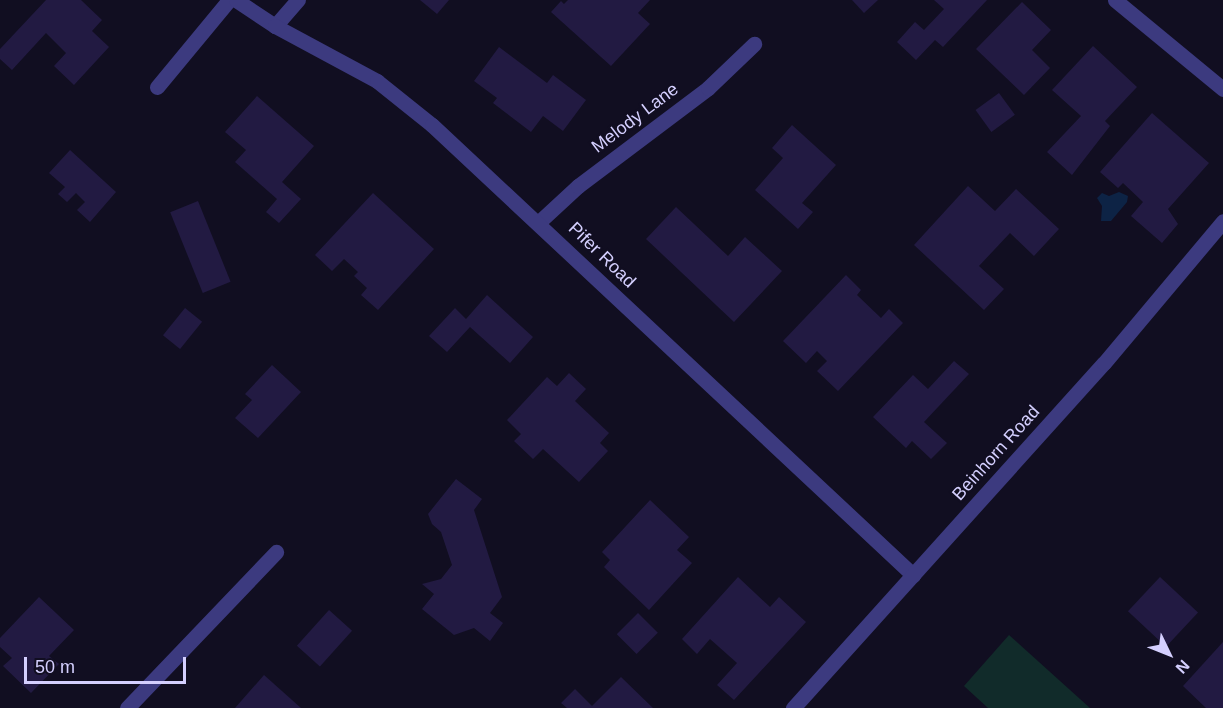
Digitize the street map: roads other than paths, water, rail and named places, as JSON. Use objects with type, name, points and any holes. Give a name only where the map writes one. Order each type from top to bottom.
[{"type":"street","points":[[157,87],[229,0]]},
{"type":"street","name":"Pifer Road","points":[[236,0],[275,26],[377,81],[539,222],[913,575]]},
{"type":"street","points":[[275,26],[298,0]]},
{"type":"street","points":[[1115,0],[1223,89]]},
{"type":"street","name":"Melody Lane","points":[[539,222],[578,186],[708,88],[754,44]]},
{"type":"street","name":"Beinhorn Road","points":[[793,708],[1104,363],[1223,221]]},
{"type":"street","points":[[127,708],[276,552]]},
{"type":"water","points":[[1119,192],[1128,196],[1127,202],[1111,221],[1101,221],[1102,206],[1097,198],[1102,193],[1109,196]]}]
